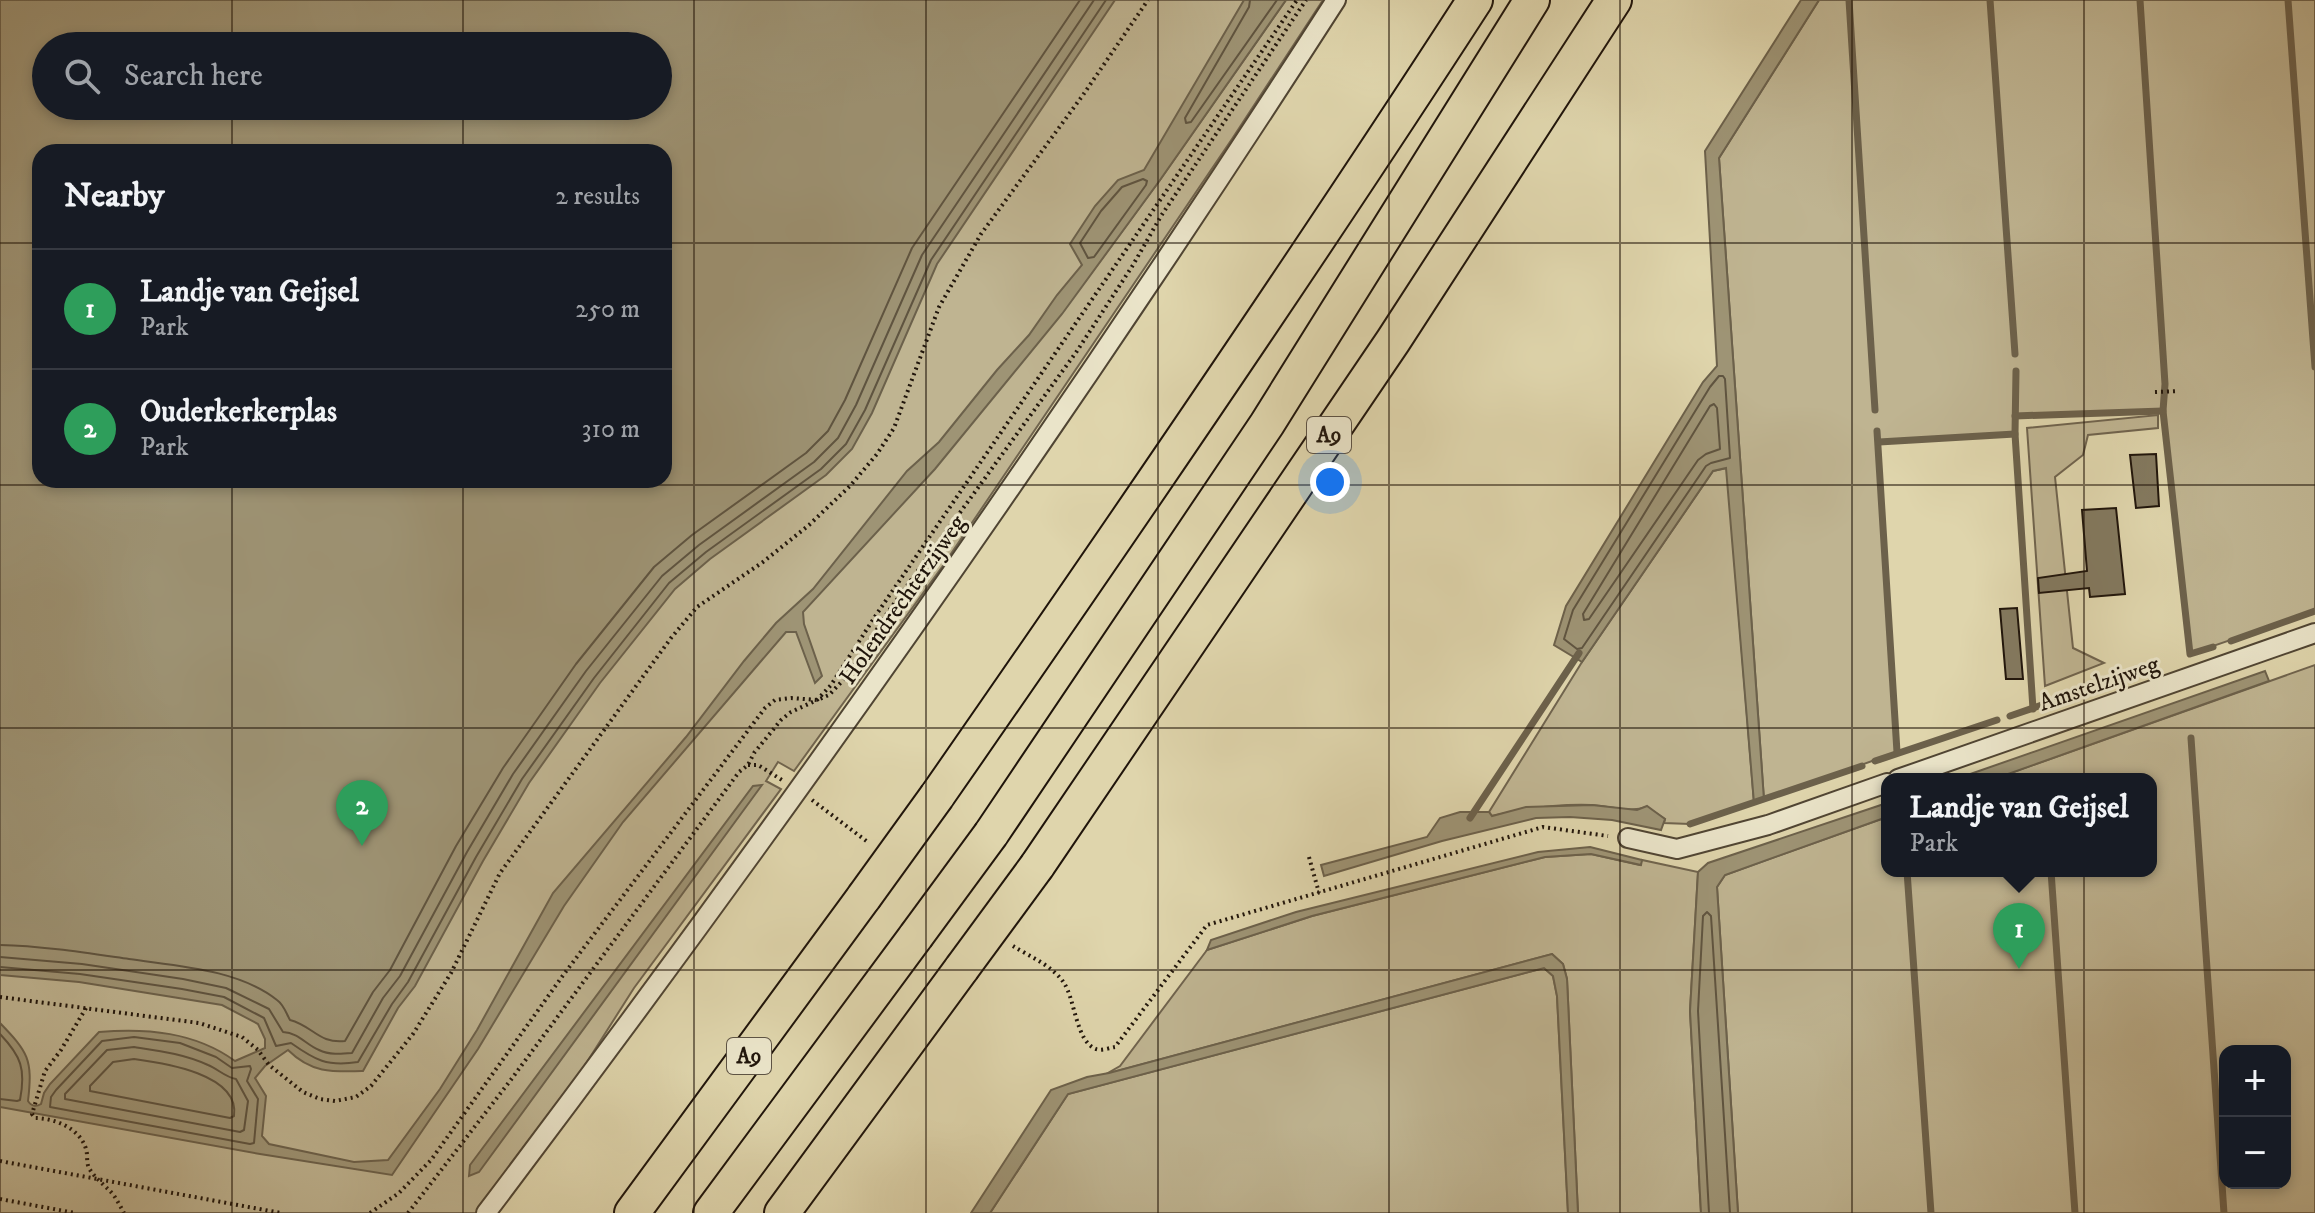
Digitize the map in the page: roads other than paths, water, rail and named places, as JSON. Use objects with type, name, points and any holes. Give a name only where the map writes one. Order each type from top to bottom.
[{"type":"highway","name":"A9","points":[[632,1213],[937,796],[1132,515],[1475,0]]},
{"type":"highway","name":"A9","points":[[711,1213],[991,834],[1267,424],[1532,0]]},
{"type":"highway","name":"A9","points":[[782,1213],[1037,866],[1393,341],[1614,0]]},
{"type":"street","name":"Holendrechterzijweg","points":[[486,1213],[618,1038],[989,520],[1262,116],[1336,0]]},
{"type":"street","name":"Amstelzijweg","points":[[1915,773],[2315,633]]},
{"type":"street","points":[[1628,838],[1677,849],[1768,825],[1881,785]]},
{"type":"water","points":[[0,0],[1115,0],[937,264],[872,413],[852,449],[826,475],[710,559],[675,589],[600,683],[529,783],[415,986],[398,1008],[363,1071],[322,1070],[305,1063],[288,1050],[265,1066],[255,1078],[266,1096],[262,1136],[269,1144],[354,1162],[388,1160],[440,1089],[477,1030],[553,893],[686,737],[776,623],[813,589],[907,471],[939,442],[1029,335],[1082,265],[1070,244],[1095,206],[1118,180],[1144,170],[1244,0],[1286,0],[1062,314],[935,469],[803,612],[804,624],[822,676],[815,683],[796,632],[786,632],[623,822],[564,906],[478,1049],[392,1175],[0,1107],[0,1023],[26,1057],[30,1075],[28,1101],[35,1106],[41,1104],[50,1084],[99,1032],[170,1034],[204,1044],[235,1061],[265,1048],[265,1039],[258,1024],[222,1005],[79,982],[0,975]]},
{"type":"water","points":[[1801,0],[1819,0],[1719,158],[1764,800],[1754,803],[1726,468],[1713,471],[1582,662],[1554,645],[1566,606],[1703,382],[1717,366],[1705,151]]},
{"type":"water","points":[[2265,671],[2269,681],[2011,773],[1973,773]]},
{"type":"water","points":[[762,785],[479,1172],[469,1176],[470,1165],[753,786]]},
{"type":"water","points":[[1592,805],[1637,810],[1647,806],[1665,819],[1661,830],[1612,820],[1536,818],[1442,841],[1324,876],[1321,865],[1427,837],[1440,818],[1460,812],[1489,812],[1492,816],[1526,807]]},
{"type":"water","points":[[1881,805],[1881,819],[1725,875],[1717,887],[1738,1213],[1701,1213],[1690,1011],[1698,872],[1708,863]]},
{"type":"water","points":[[1590,847],[1642,860],[1641,865],[1591,854],[1545,857],[1312,916],[1207,950],[1211,940],[1296,912],[1538,852]]},
{"type":"water","points":[[1552,954],[1563,964],[1567,979],[1578,1213],[1568,1213],[1557,996],[1553,976],[1544,968],[1068,1094],[990,1213],[971,1213],[1051,1090],[1087,1077]]},
{"type":"waterway","points":[[1849,0],[1875,410]]},
{"type":"waterway","points":[[1990,0],[2015,354]]},
{"type":"waterway","points":[[2140,0],[2165,384],[2163,411],[2190,654],[2213,647]]},
{"type":"waterway","points":[[2288,0],[2315,367]]},
{"type":"waterway","points":[[2016,371],[2015,434],[2033,709]]},
{"type":"waterway","points":[[2015,416],[2163,411]]},
{"type":"waterway","points":[[1877,431],[1897,752]]},
{"type":"waterway","points":[[1879,442],[2015,434]]},
{"type":"waterway","points":[[2231,641],[2315,611]]},
{"type":"waterway","points":[[1470,818],[1579,653]]},
{"type":"waterway","points":[[2010,716],[2155,666]]},
{"type":"waterway","points":[[1875,761],[1997,720]]},
{"type":"waterway","points":[[2191,738],[2224,1213]]},
{"type":"waterway","points":[[1690,824],[1862,766]]},
{"type":"waterway","points":[[1907,877],[1931,1213]]},
{"type":"waterway","points":[[2051,877],[2075,1213]]},
{"type":"place","name":"Ouderkerkerplas","points":[[362,846]]},
{"type":"place","name":"Landje van Geijsel","points":[[2019,969]]}]
